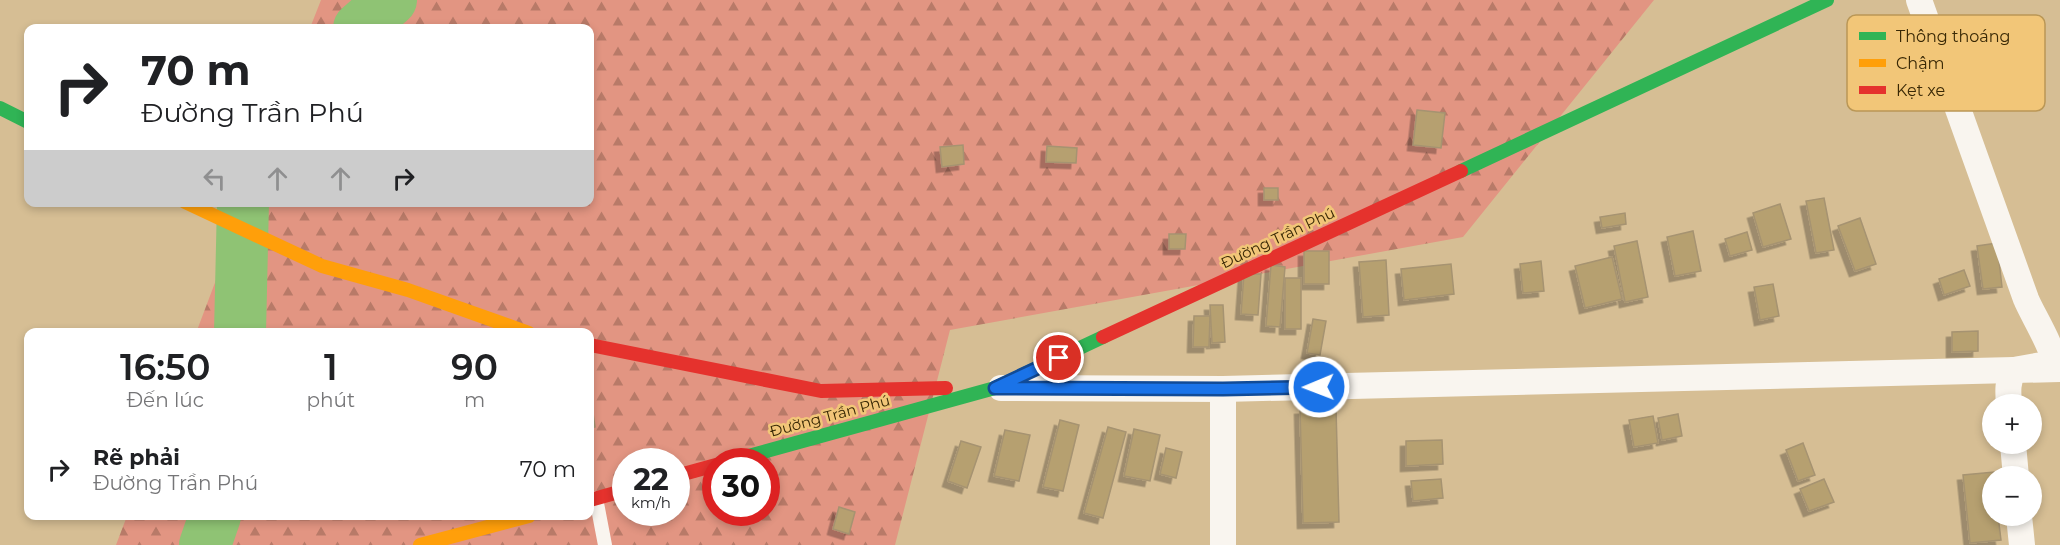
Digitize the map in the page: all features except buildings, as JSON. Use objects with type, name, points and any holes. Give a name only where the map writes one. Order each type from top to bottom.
[{"type":"main road","name":"Đường Trần Phú","points":[[778,448],[995,388],[1827,0]]},
{"type":"main road","points":[[0,108],[24,120]]},
{"type":"main road","points":[[194,207],[322,266],[408,290],[515,328]]},
{"type":"main road","points":[[594,346],[821,391],[995,388]]},
{"type":"main road","points":[[594,499],[612,494]]},
{"type":"main road","points":[[420,545],[514,520]]},
{"type":"street","points":[[1919,0],[1924,15]]},
{"type":"street","points":[[1959,111],[2026,299],[2053,352],[2053,363],[2014,370],[2010,376],[2008,394]]},
{"type":"street","points":[[995,388],[1223,389],[2060,369]]},
{"type":"street","points":[[1223,389],[1223,545]]},
{"type":"street","points":[[2020,526],[2022,545]]},
{"type":"lane","points":[[594,503],[605,545]]},
{"type":"green space","points":[[321,0],[1654,0],[1463,237],[950,330],[895,545],[116,545],[125,520],[594,520],[594,328],[198,328],[243,207],[594,207],[594,24],[312,24]]},
{"type":"waterway","points":[[364,24],[391,0]]},
{"type":"waterway","points":[[240,328],[243,207]]},
{"type":"waterway","points":[[205,545],[214,520]]},
{"type":"traffic: fast","points":[[1461,171],[1827,0]]},
{"type":"traffic: fast","points":[[0,108],[24,120]]},
{"type":"traffic: fast","points":[[778,448],[995,388],[1103,337]]},
{"type":"traffic: slow","points":[[196,207],[322,266],[408,290],[515,328]]},
{"type":"traffic: slow","points":[[420,545],[514,520]]},
{"type":"traffic: jam","points":[[1103,337],[1461,171]]},
{"type":"traffic: jam","points":[[594,346],[821,391],[946,388]]},
{"type":"traffic: jam","points":[[690,472],[702,469]]},
{"type":"traffic: jam","points":[[594,499],[612,494]]},
{"type":"route","points":[[1059,358],[995,388],[1319,387]]}]
